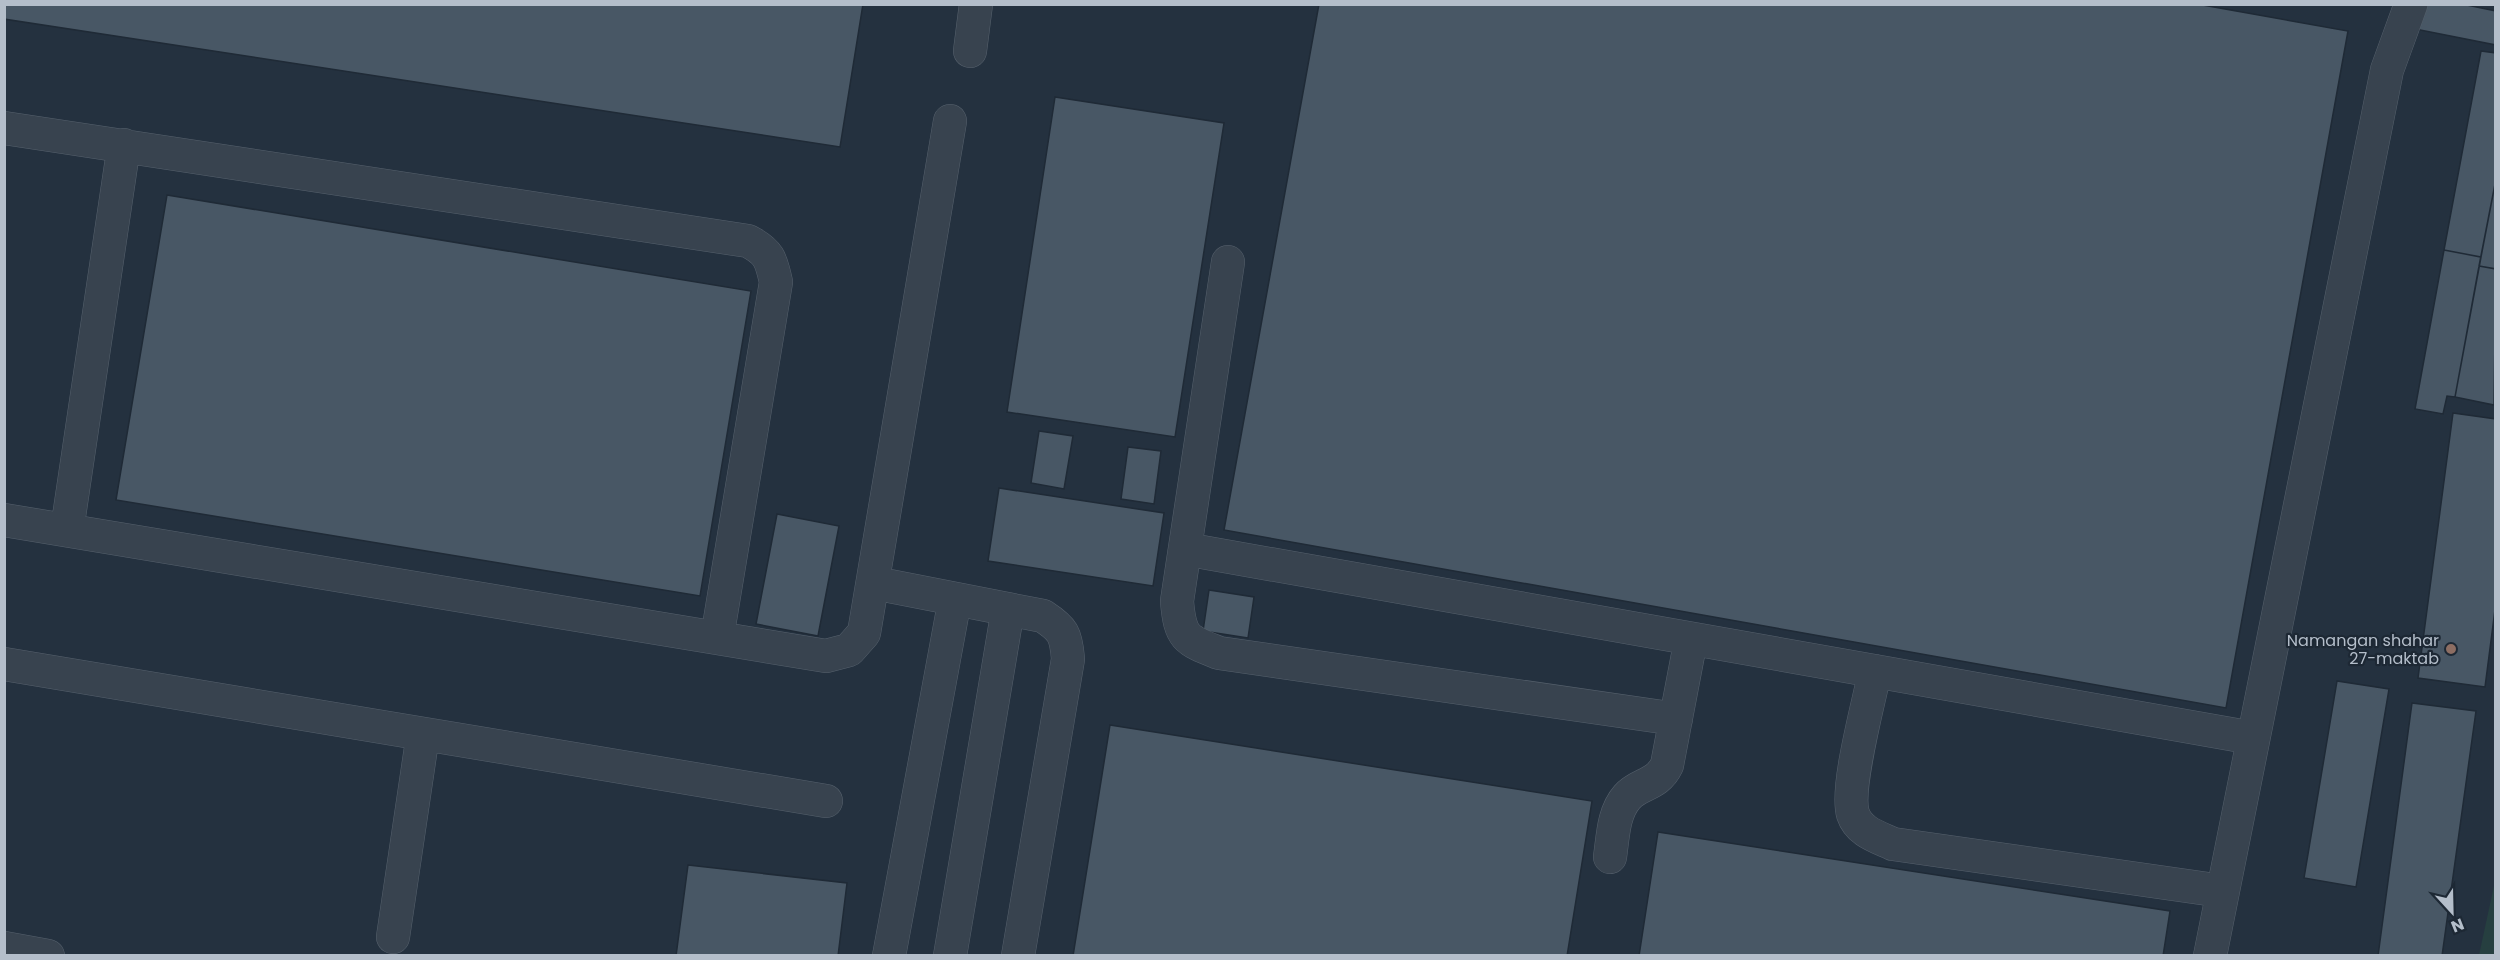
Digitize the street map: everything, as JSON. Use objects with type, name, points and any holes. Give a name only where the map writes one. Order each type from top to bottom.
[{"type":"street","points":[[970,51],[976,4]]},
{"type":"street","points":[[2210,956],[2387,70],[2410,4]]},
{"type":"street","points":[[4,520],[826,656],[849,650],[864,633],[950,121]]},
{"type":"street","points":[[4,128],[748,241],[762,249],[772,261],[776,282],[717,638]]},
{"type":"street","points":[[67,530],[124,145]]},
{"type":"street","points":[[1228,262],[1177,601],[1179,625],[1191,642],[1220,653],[1676,719]]},
{"type":"street","points":[[1185,549],[2253,738]]},
{"type":"street","points":[[873,583],[1043,616],[1059,626],[1066,639],[1068,659],[1018,956]]},
{"type":"street","points":[[889,956],[955,599]]},
{"type":"street","points":[[950,956],[1008,609]]},
{"type":"street","points":[[1610,857],[1617,812],[1628,796],[1662,774],[1667,765],[1691,639]]},
{"type":"street","points":[[4,664],[826,801]]},
{"type":"street","points":[[1875,671],[1851,789],[1853,815],[1866,832],[1893,844],[2222,891]]},
{"type":"street","points":[[393,937],[423,734]]},
{"type":"street","points":[[4,948],[48,956]]},
{"type":"green space","points":[[2495,881],[2495,955],[2479,955]]},
{"type":"building","points":[[4,4],[863,4],[840,147],[4,19]]},
{"type":"building","points":[[1319,4],[2197,4],[2348,31],[2226,708],[1224,530]]},
{"type":"building","points":[[2420,4],[2462,4],[2496,11],[2496,45],[2415,29]]},
{"type":"building","points":[[2481,51],[2496,53],[2496,179],[2481,257],[2444,250]]},
{"type":"building","points":[[1055,97],[1224,123],[1175,437],[1007,412]]},
{"type":"building","points":[[2496,179],[2496,269],[2479,266]]},
{"type":"building","points":[[167,195],[751,291],[700,596],[116,500]]},
{"type":"building","points":[[2444,250],[2481,257],[2455,397],[2447,396],[2443,414],[2415,409]]},
{"type":"building","points":[[2479,266],[2496,269],[2494,405],[2455,397]]},
{"type":"building","points":[[2453,413],[2496,419],[2496,602],[2485,687],[2418,678]]},
{"type":"building","points":[[1039,431],[1073,436],[1064,489],[1031,483]]},
{"type":"building","points":[[1128,447],[1161,451],[1154,504],[1121,499]]},
{"type":"building","points":[[999,488],[1164,513],[1153,586],[988,561]]},
{"type":"building","points":[[777,514],[839,526],[818,636],[756,624]]},
{"type":"building","points":[[1209,590],[1254,597],[1248,638],[1203,631]]},
{"type":"building","points":[[2337,681],[2389,689],[2356,887],[2304,878]]},
{"type":"building","points":[[2412,703],[2476,711],[2442,956],[2378,956]]},
{"type":"building","points":[[1110,725],[1592,801],[1567,956],[1073,956]]},
{"type":"building","points":[[1658,832],[2170,911],[2163,956],[1639,956]]},
{"type":"building","points":[[688,865],[847,883],[838,956],[676,956]]},
{"type":"place","name":"Namangan shahar 27-maktab","points":[[2451,649]]}]
